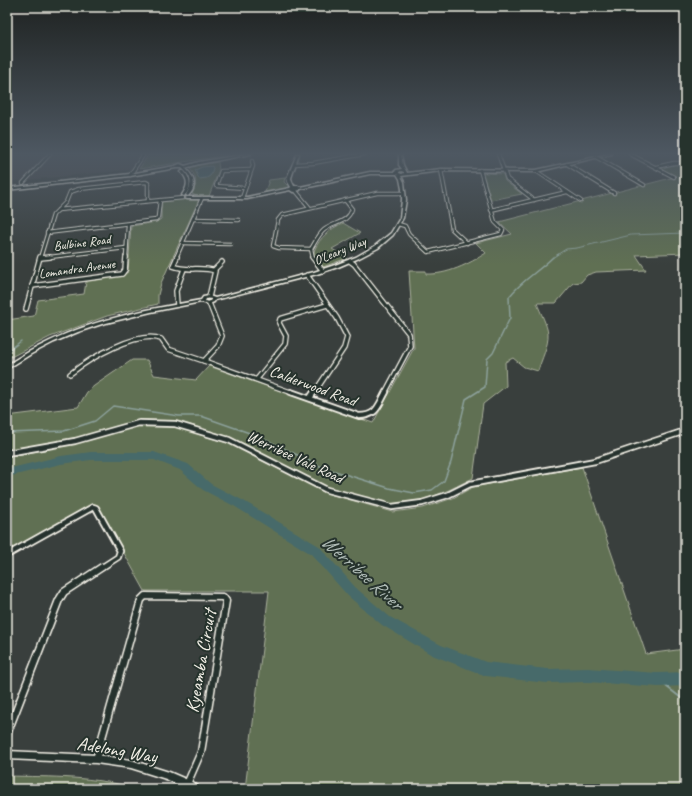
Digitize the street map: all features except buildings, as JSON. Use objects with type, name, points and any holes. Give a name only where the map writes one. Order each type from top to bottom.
[{"type":"street","points":[[26,310],[46,234],[52,218],[66,202],[69,193],[72,191]]},
{"type":"street","points":[[148,191],[148,201]]},
{"type":"street","points":[[185,196],[187,191]]},
{"type":"street","points":[[185,196],[188,191]]},
{"type":"street","points":[[242,198],[244,191]]},
{"type":"street","points":[[58,210],[160,200],[185,196],[196,198],[242,198],[279,191]]},
{"type":"street","points":[[299,191],[310,208]]},
{"type":"street","points":[[445,191],[452,229],[467,243]]},
{"type":"street","points":[[398,224],[405,226],[408,234],[428,252],[501,234],[503,230],[494,222],[486,191]]},
{"type":"street","points":[[522,191],[534,200]]},
{"type":"street","points":[[491,210],[567,192],[581,201]]},
{"type":"street","points":[[311,249],[275,248],[272,244],[278,220],[282,215],[377,193],[403,193]]},
{"type":"street","name":"O'Leary Way","points":[[211,298],[323,271],[350,261],[375,248],[388,238],[398,224],[404,206],[403,193]]},
{"type":"street","points":[[202,198],[173,266],[184,269],[214,270],[222,262]]},
{"type":"street","points":[[46,234],[156,220],[158,218],[160,200]]},
{"type":"street","points":[[323,271],[312,257],[311,249],[324,230],[343,221],[351,214],[352,209],[345,200]]},
{"type":"street","points":[[193,219],[239,220]]},
{"type":"street","name":"Lomandra Avenue","points":[[32,286],[122,274],[125,270],[128,224]]},
{"type":"street","points":[[182,243],[231,244]]},
{"type":"street","name":"Bulbine Road","points":[[40,258],[126,248]]},
{"type":"street","name":"Calderwood Road","points":[[70,374],[87,360],[118,344],[159,338],[168,349],[359,416],[371,415],[410,346],[409,334],[354,264],[350,261]]},
{"type":"street","points":[[177,305],[175,296],[177,286],[184,269]]},
{"type":"street","points":[[202,301],[204,303],[208,303],[213,301],[211,298],[216,274],[214,270]]},
{"type":"street","points":[[306,275],[347,337],[347,343],[310,398]]},
{"type":"street","points":[[7,367],[48,343],[83,328],[110,320],[202,301],[204,298],[211,298]]},
{"type":"street","points":[[204,361],[218,346],[222,336],[208,303]]},
{"type":"street","points":[[257,379],[285,344],[286,336],[279,323],[280,319],[327,305]]},
{"type":"street","name":"Werribee Vale Road","points":[[7,454],[75,441],[140,423],[175,424],[229,440],[328,490],[392,507],[422,503],[448,495],[470,484],[595,460],[685,431]]},
{"type":"street","points":[[7,556],[88,508],[93,507],[96,508],[120,550],[118,557],[64,592],[59,600],[7,734]]},
{"type":"street","name":"Kyeamba Circuit","points":[[96,759],[142,600],[145,596],[223,597],[226,601],[201,752],[187,784]]},
{"type":"street","name":"Adelong Way","points":[[7,755],[96,759],[131,764],[166,775],[195,789]]},
{"type":"green space","points":[[193,191],[211,191],[209,196],[196,196],[192,194]]},
{"type":"green space","points":[[488,191],[518,191],[522,194],[491,200]]},
{"type":"green space","points":[[620,191],[685,191],[685,253],[636,255],[646,270],[596,272],[587,275],[581,282],[573,283],[556,303],[537,303],[548,334],[546,348],[538,371],[524,367],[513,358],[505,362],[506,386],[483,404],[473,478],[449,490],[421,501],[393,505],[327,487],[230,437],[178,421],[141,420],[74,439],[7,450],[7,416],[78,407],[87,392],[132,360],[147,360],[154,375],[196,380],[209,366],[373,423],[414,348],[409,271],[426,271],[426,274],[442,273],[458,268],[472,261],[486,253],[476,243],[512,234],[499,222]]},
{"type":"green space","points":[[178,199],[199,200],[161,283],[158,295],[158,304],[107,316],[50,337],[7,359],[7,320],[34,316],[38,300],[84,294],[86,282],[88,280],[121,276],[128,272],[131,226],[156,222],[161,219],[161,202]]},
{"type":"green space","points":[[343,223],[360,233],[332,249],[347,258],[323,267],[314,255],[314,251],[326,234]]},
{"type":"green space","points":[[139,425],[175,427],[227,443],[326,493],[393,512],[423,508],[453,498],[473,487],[582,467],[646,654],[685,649],[685,789],[245,789],[269,591],[145,591],[98,506],[90,505],[7,552],[7,457],[74,444]]},
{"type":"green space","points":[[7,776],[89,779],[138,789],[7,789]]},
{"type":"waterway","points":[[552,258],[566,249],[577,248],[631,235],[685,233]]},
{"type":"waterway","points":[[7,433],[64,431],[95,421],[113,406],[179,416],[201,416],[258,436],[322,467],[389,488],[414,493],[432,490],[444,481],[451,462],[466,399],[485,387],[487,359],[493,353],[510,318],[509,297],[519,286],[552,258]]},
{"type":"waterway","points":[[7,352],[21,341]]},
{"type":"waterway","name":"Werribee River","points":[[7,473],[61,460],[91,456],[154,456],[184,467],[207,487],[238,503],[315,550],[352,592],[386,621],[437,650],[486,669],[547,676],[588,675],[658,680],[685,679]]},
{"type":"waterway","points":[[658,680],[685,701]]}]
